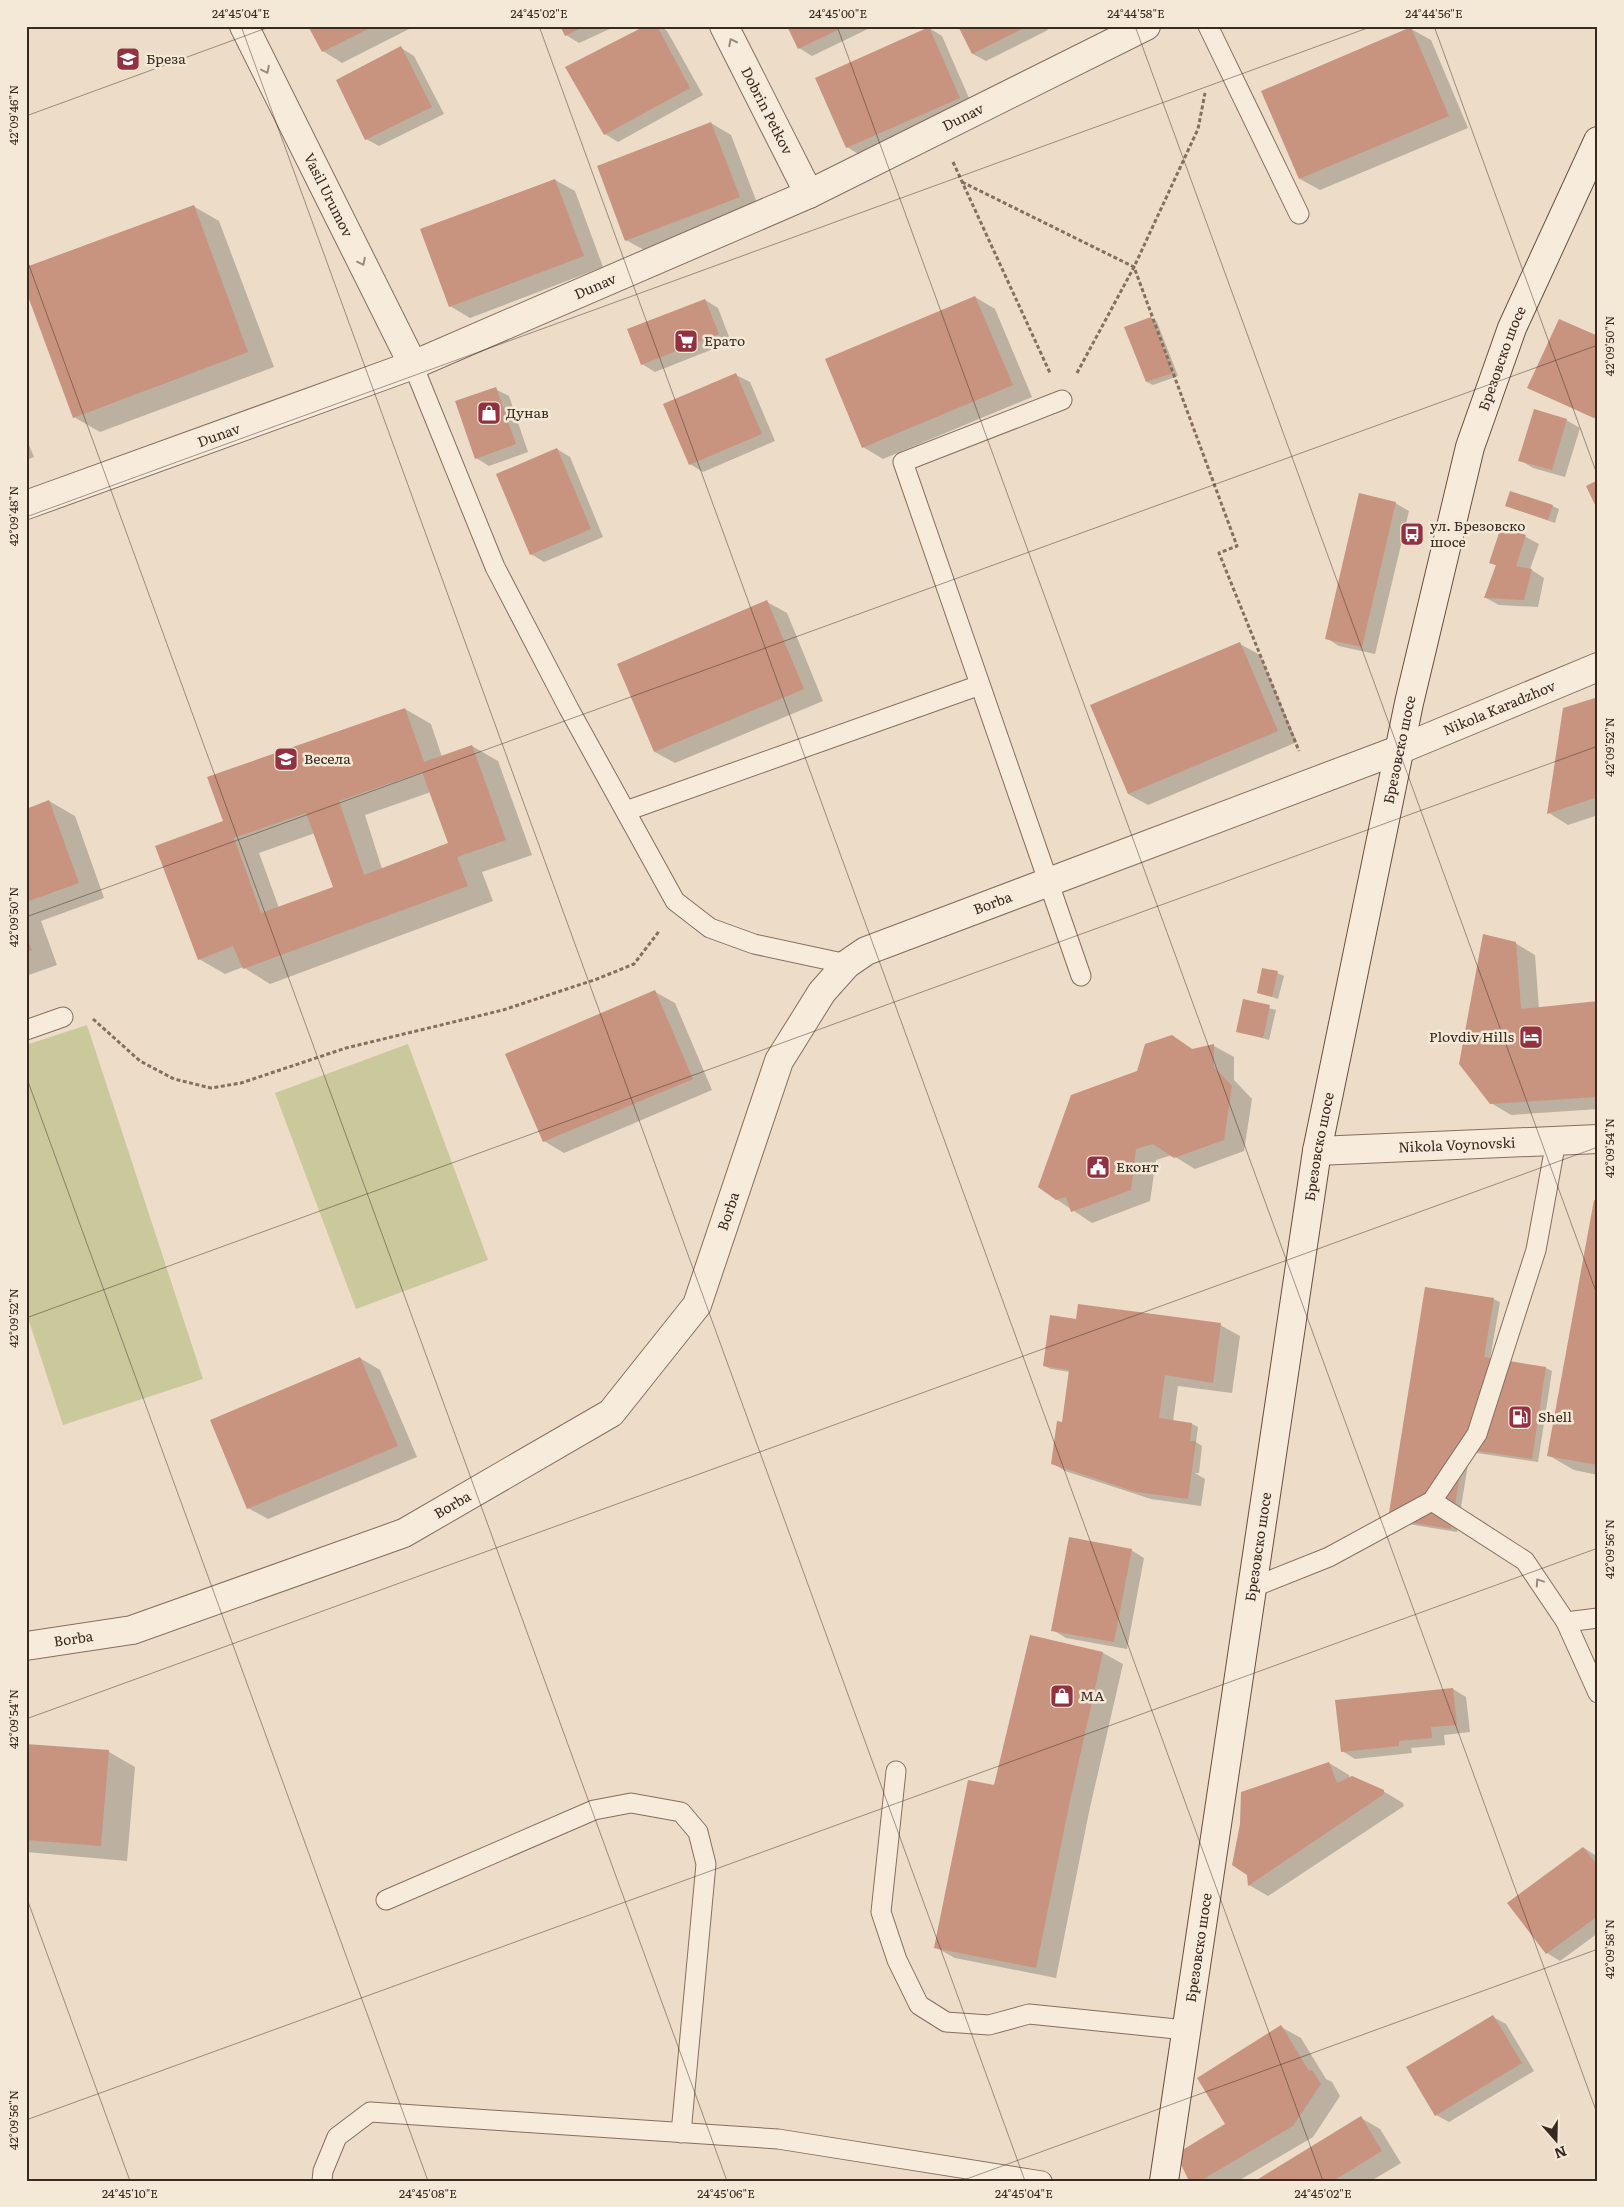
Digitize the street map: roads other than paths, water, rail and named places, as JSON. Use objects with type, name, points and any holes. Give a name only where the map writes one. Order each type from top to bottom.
[{"type":"street","name":"Vasil Urumov","points":[[244,26],[413,365]]},
{"type":"street","name":"Dobrin Petkov","points":[[724,26],[809,194]]},
{"type":"street","name":"Dunav","points":[[26,506],[413,365],[809,194],[1146,26]]},
{"type":"street","name":"Брезовско шосе","points":[[1164,2181],[1317,1151],[1409,703],[1470,447],[1512,328],[1598,141]]},
{"type":"street","name":"Nikola Karadzhov","points":[[1401,749],[1598,667]]},
{"type":"street","name":"Borba","points":[[26,1646],[132,1630],[404,1533],[611,1413],[697,1305],[779,1061],[822,992],[847,964],[866,951],[1401,749]]},
{"type":"street","name":"Nikola Voynovski","points":[[1317,1151],[1598,1139]]},
{"type":"lane","points":[[1211,32],[1299,214]]},
{"type":"lane","points":[[413,365],[495,567],[675,901],[710,928],[754,944],[847,964]]},
{"type":"lane","points":[[1062,400],[903,462],[1081,976]]},
{"type":"lane","points":[[626,811],[980,685]]},
{"type":"lane","points":[[26,1030],[64,1017]]},
{"type":"lane","points":[[1252,1588],[1330,1557],[1432,1501],[1477,1434],[1536,1250],[1556,1141]]},
{"type":"lane","points":[[1432,1501],[1525,1561],[1566,1622],[1598,1693]]},
{"type":"lane","points":[[1566,1622],[1598,1618]]},
{"type":"lane","points":[[896,1771],[881,1912],[897,1960],[919,2005],[946,2022],[989,2025],[1029,2014],[1186,2030]]},
{"type":"lane","points":[[386,1900],[594,1810],[632,1804],[681,1812],[698,1832],[706,1864],[681,2133]]},
{"type":"lane","points":[[322,2181],[323,2170],[337,2137],[370,2112],[778,2139],[1042,2181]]},
{"type":"place","name":"Бреза","points":[[128,59]]},
{"type":"place","name":"Ерато","points":[[686,341]]},
{"type":"place","name":"Дунав","points":[[489,413]]},
{"type":"place","name":"ул. Брезовско шосе","points":[[1412,534]]},
{"type":"place","name":"Весела","points":[[286,759]]},
{"type":"place","name":"Plovdiv Hills","points":[[1531,1037]]},
{"type":"place","name":"Еконт","points":[[1098,1167]]},
{"type":"place","name":"Shell","points":[[1520,1417]]},
{"type":"place","name":"МА","points":[[1062,1696]]}]
